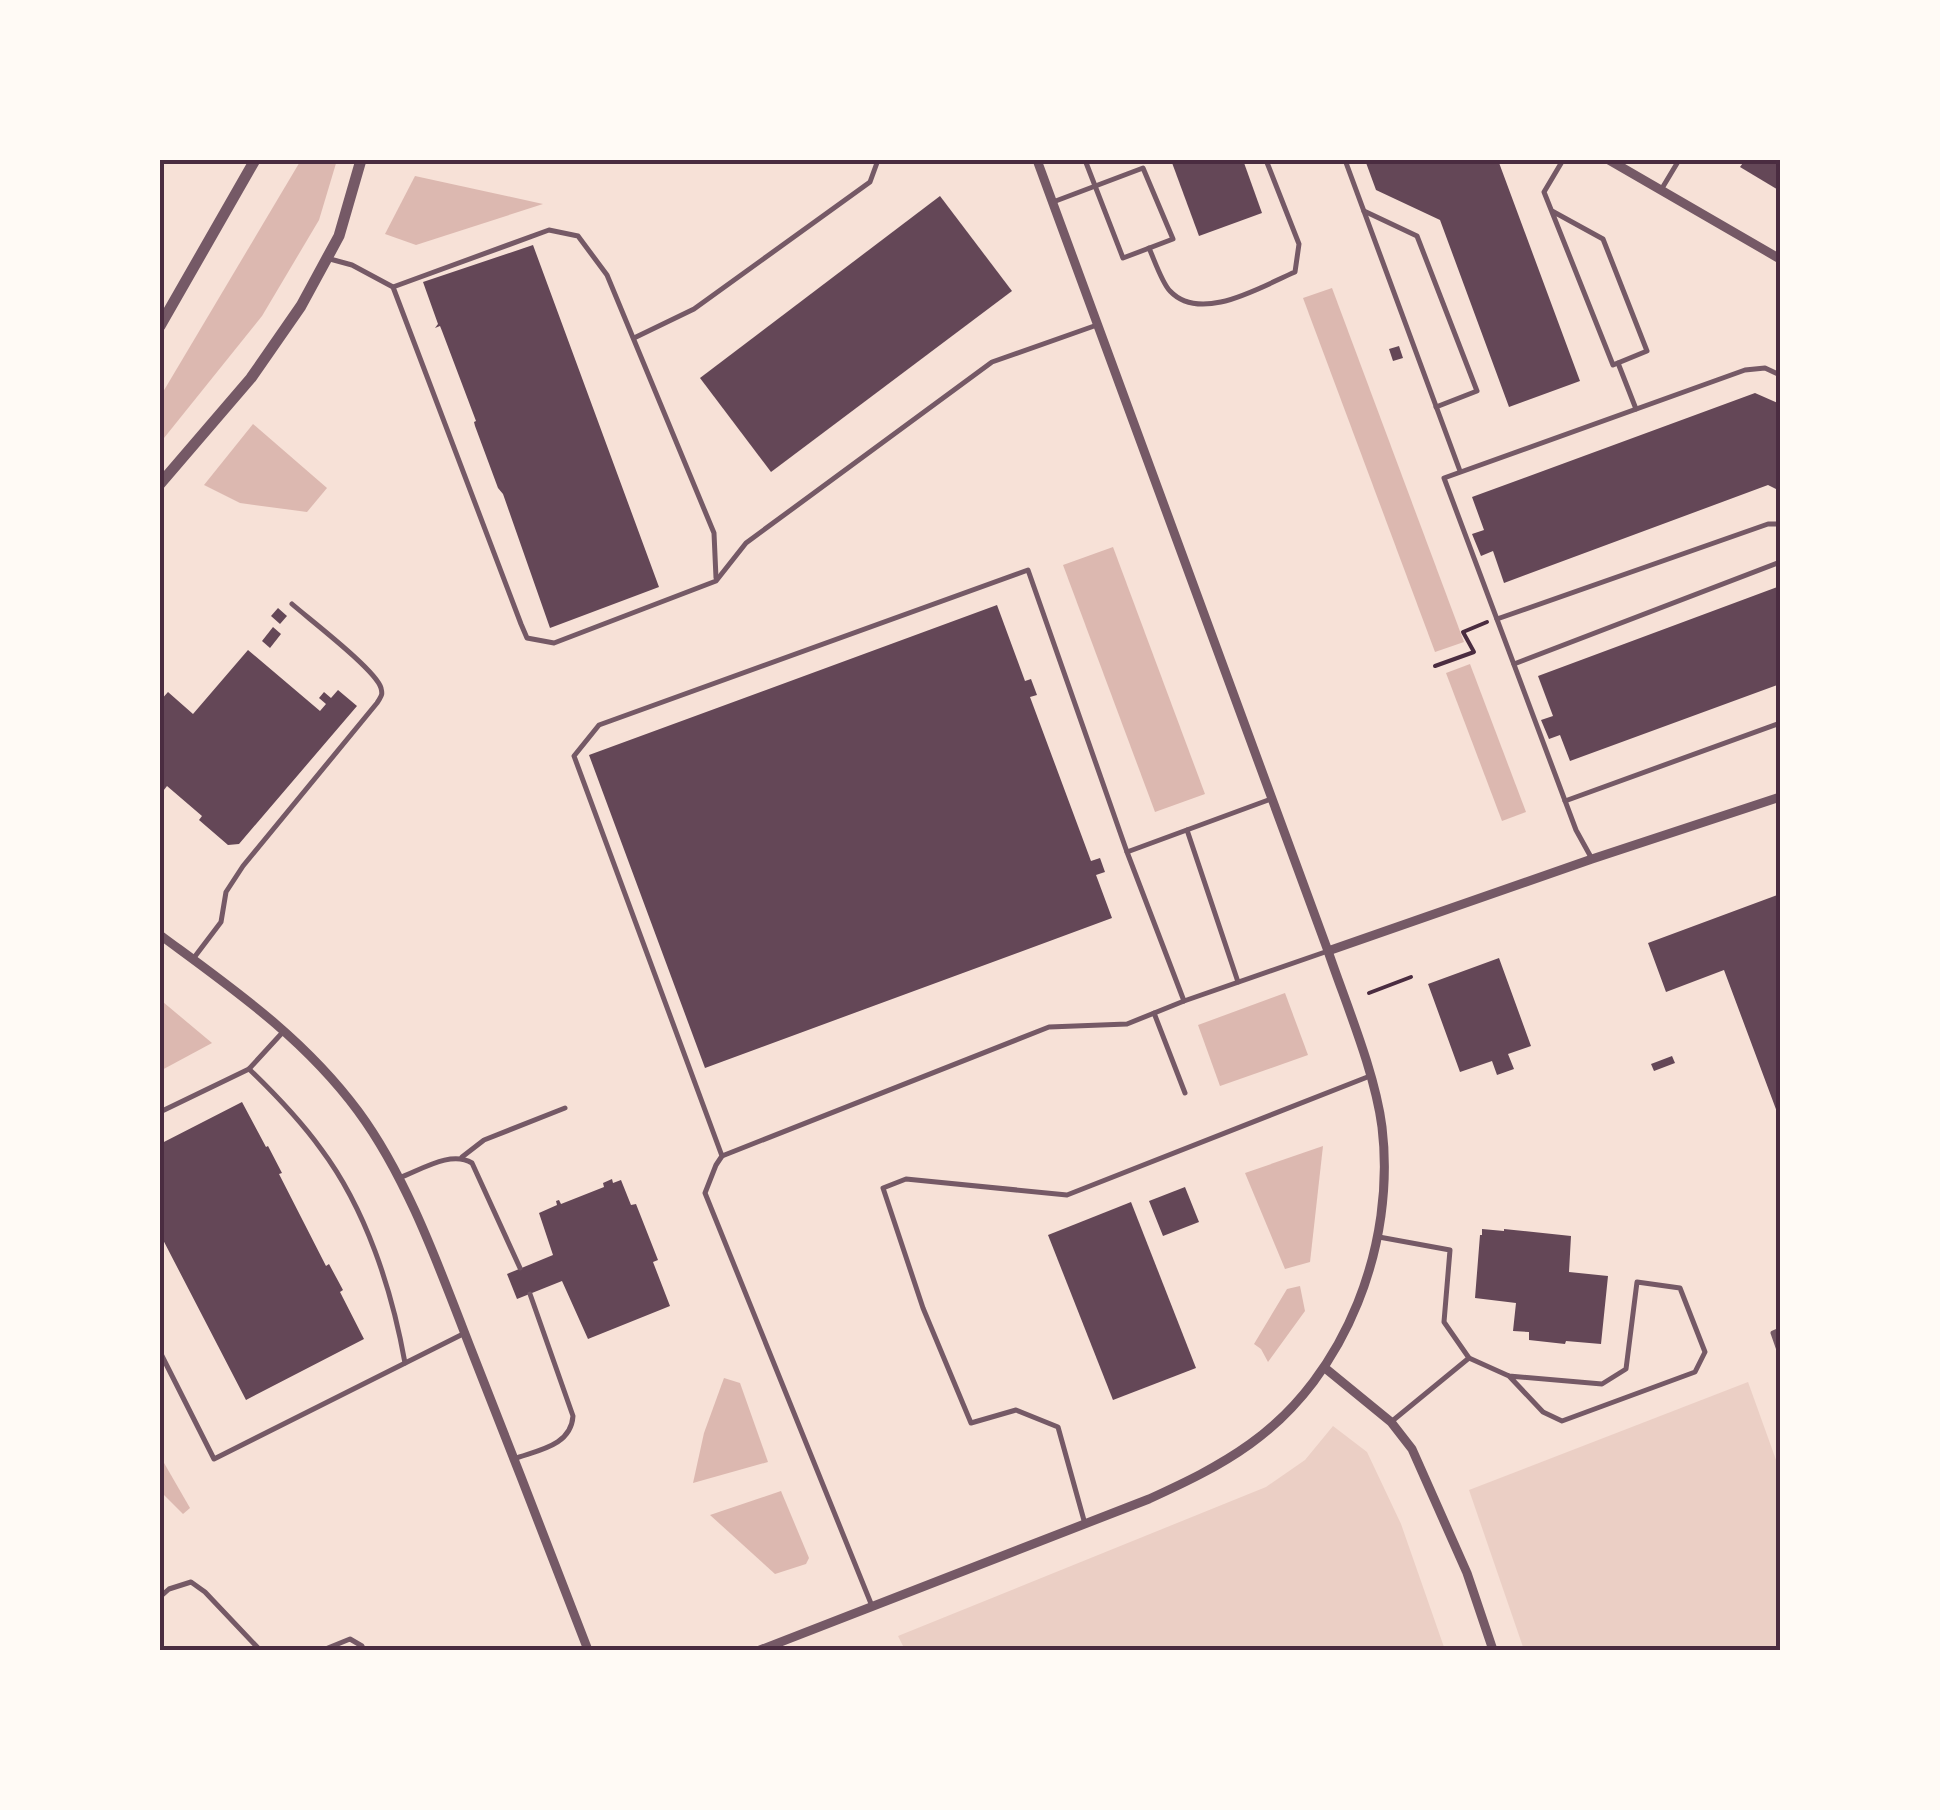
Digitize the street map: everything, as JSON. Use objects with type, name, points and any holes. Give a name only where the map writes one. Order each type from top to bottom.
[{"type":"street","points":[[160,326],[255,160]]},
{"type":"street","points":[[160,484],[251,378],[301,306],[339,236],[361,160]]},
{"type":"street","points":[[760,1650],[1149,1499],[1210,1471],[1254,1442],[1325,1368],[1349,1322],[1379,1238],[1385,1180],[1382,1125],[1370,1076],[1328,951],[1036,160]]},
{"type":"street","points":[[1610,160],[1780,259]]},
{"type":"street","points":[[1328,951],[1592,858],[1780,798]]},
{"type":"street","points":[[160,935],[267,1013],[320,1065],[360,1113],[399,1178],[440,1269],[588,1650]]},
{"type":"street","points":[[1325,1368],[1391,1422],[1412,1449],[1467,1573],[1493,1650]]},
{"type":"lane","points":[[634,338],[694,310],[854,194],[870,182],[878,160]]},
{"type":"lane","points":[[1052,202],[1094,187],[1142,164],[1173,239],[1122,258],[1094,187],[1086,160]]},
{"type":"lane","points":[[1149,248],[1168,291],[1192,305],[1224,302],[1295,272],[1299,244],[1266,160]]},
{"type":"lane","points":[[1345,160],[1460,472]]},
{"type":"lane","points":[[1552,212],[1603,239],[1647,351],[1613,365],[1544,192],[1563,160]]},
{"type":"lane","points":[[1660,190],[1679,160]]},
{"type":"lane","points":[[1364,211],[1418,236],[1476,391],[1436,407]]},
{"type":"lane","points":[[394,287],[549,230],[578,236],[607,274],[714,533],[716,581]]},
{"type":"lane","points":[[327,258],[352,265],[394,287],[528,638],[554,643],[716,581],[746,543],[992,362],[1097,325]]},
{"type":"lane","points":[[1618,362],[1636,409]]},
{"type":"lane","points":[[1592,858],[1576,830],[1444,478],[1756,368],[1780,375]]},
{"type":"lane","points":[[1497,619],[1768,524],[1780,524]]},
{"type":"lane","points":[[1514,664],[1780,562]]},
{"type":"lane","points":[[722,1156],[574,756],[599,724],[1028,570],[1184,1001]]},
{"type":"lane","points":[[194,959],[221,922],[226,892],[243,866],[382,694],[380,684],[369,670],[292,604]]},
{"type":"lane","points":[[1565,801],[1780,723]]},
{"type":"lane","points":[[1127,852],[1271,798]]},
{"type":"lane","points":[[1186,830],[1238,982]]},
{"type":"lane","points":[[872,1606],[706,1194],[722,1156],[1049,1027],[1127,1024],[1328,951]]},
{"type":"lane","points":[[1154,1013],[1185,1092]]},
{"type":"lane","points":[[160,1112],[249,1069],[284,1030]]},
{"type":"lane","points":[[249,1069],[278,1096],[324,1151],[347,1191],[387,1284],[405,1363]]},
{"type":"lane","points":[[1085,1524],[1058,1428],[1016,1410],[971,1423],[923,1308],[882,1188],[906,1179],[1068,1195],[1370,1076]]},
{"type":"lane","points":[[399,1178],[462,1157],[484,1140],[565,1108]]},
{"type":"lane","points":[[462,1157],[477,1171],[520,1268]]},
{"type":"lane","points":[[1379,1238],[1450,1250],[1444,1322],[1468,1358],[1509,1376],[1602,1384],[1626,1369],[1637,1282],[1680,1288],[1704,1352],[1695,1372],[1562,1421],[1544,1412],[1509,1376]]},
{"type":"lane","points":[[514,1460],[562,1440],[572,1427],[573,1416],[530,1294]]},
{"type":"lane","points":[[1780,1330],[1773,1333],[1780,1353]]},
{"type":"lane","points":[[160,1352],[214,1459],[465,1332]]},
{"type":"lane","points":[[1391,1422],[1468,1358]]},
{"type":"lane","points":[[160,1597],[169,1588],[191,1582],[260,1650]]},
{"type":"lane","points":[[323,1650],[350,1639],[364,1650]]},
{"type":"path","points":[[1435,666],[1474,652],[1463,632],[1497,619]]},
{"type":"path","points":[[1369,993],[1411,977]]},
{"type":"shaded area","points":[[301,160],[337,160],[319,220],[262,316],[160,443],[160,397]]},
{"type":"shaded area","points":[[415,176],[543,204],[416,245],[385,234]]},
{"type":"shaded area","points":[[1332,288],[1464,642],[1435,652],[1303,298]]},
{"type":"shaded area","points":[[253,424],[327,488],[307,512],[240,503],[204,485]]},
{"type":"shaded area","points":[[1113,547],[1205,794],[1155,812],[1063,565]]},
{"type":"shaded area","points":[[1470,664],[1526,812],[1502,821],[1446,673]]},
{"type":"shaded area","points":[[1285,993],[1308,1055],[1220,1086],[1198,1025]]},
{"type":"shaded area","points":[[163,1002],[212,1043],[160,1071],[160,1007]]},
{"type":"shaded area","points":[[1323,1146],[1310,1262],[1285,1269],[1245,1173]]},
{"type":"shaded area","points":[[1300,1286],[1305,1311],[1268,1362],[1254,1344],[1287,1289]]},
{"type":"shaded area","points":[[724,1378],[740,1383],[768,1462],[693,1483],[704,1433]]},
{"type":"shaded area","points":[[1748,1382],[1780,1471],[1780,1650],[1524,1650],[1469,1490]]},
{"type":"shaded area","points":[[1333,1426],[1367,1452],[1401,1524],[1445,1650],[905,1650],[898,1636],[1266,1487],[1305,1460]]},
{"type":"shaded area","points":[[160,1456],[190,1508],[183,1514],[160,1491]]},
{"type":"shaded area","points":[[781,1491],[809,1558],[806,1564],[775,1574],[710,1515]]},
{"type":"building","points":[[1171,160],[1243,160],[1262,213],[1199,236]]},
{"type":"building","points":[[1365,160],[1498,160],[1580,381],[1509,407],[1440,220],[1376,190]]},
{"type":"building","points":[[1745,160],[1780,160],[1780,191],[1740,167]]},
{"type":"building","points":[[940,196],[1012,291],[771,472],[700,378]]},
{"type":"building","points":[[533,245],[659,587],[550,628],[442,331],[440,326],[435,328],[438,324],[423,282]]},
{"type":"building","points":[[1399,346],[1403,358],[1393,361],[1389,349]]},
{"type":"building","points":[[1755,393],[1780,404],[1780,491],[1768,485],[1504,583],[1493,551],[1481,556],[1472,534],[1484,530],[1472,497]]},
{"type":"building","points":[[1780,586],[1780,684],[1570,761],[1560,735],[1549,739],[1541,720],[1553,716],[1538,676]]},
{"type":"building","points":[[997,605],[1025,681],[1031,679],[1037,695],[1030,697],[1091,861],[1100,858],[1105,872],[1096,875],[1112,918],[705,1068],[589,755]]},
{"type":"building","points":[[278,608],[287,616],[280,624],[271,616]]},
{"type":"building","points":[[273,627],[281,634],[270,648],[262,641]]},
{"type":"building","points":[[248,650],[320,711],[326,704],[319,698],[324,692],[331,698],[338,690],[357,706],[239,844],[228,845],[167,786],[160,795],[160,701],[168,692],[193,714]]},
{"type":"building","points":[[1780,894],[1780,1120],[1724,970],[1666,992],[1648,943]]},
{"type":"building","points":[[1499,958],[1531,1046],[1508,1054],[1514,1069],[1497,1075],[1492,1061],[1460,1072],[1428,984]]},
{"type":"building","points":[[1672,1056],[1675,1063],[1654,1071],[1651,1064]]},
{"type":"building","points":[[242,1102],[282,1173],[279,1174],[326,1266],[329,1264],[343,1290],[340,1292],[364,1339],[246,1400],[160,1234],[160,1144]]},
{"type":"building","points":[[612,1179],[613,1183],[621,1180],[631,1205],[636,1204],[658,1260],[653,1262],[670,1306],[588,1339],[562,1281],[517,1299],[507,1274],[553,1255],[539,1213],[557,1205],[556,1201],[561,1204],[604,1187],[603,1183]]},
{"type":"building","points":[[1185,1187],[1199,1222],[1163,1236],[1149,1201]]},
{"type":"building","points":[[1131,1202],[1196,1368],[1113,1400],[1048,1235]]},
{"type":"building","points":[[1482,1229],[1571,1236],[1569,1272],[1608,1276],[1601,1344],[1529,1340],[1529,1332],[1513,1331],[1516,1303],[1475,1298]]}]
